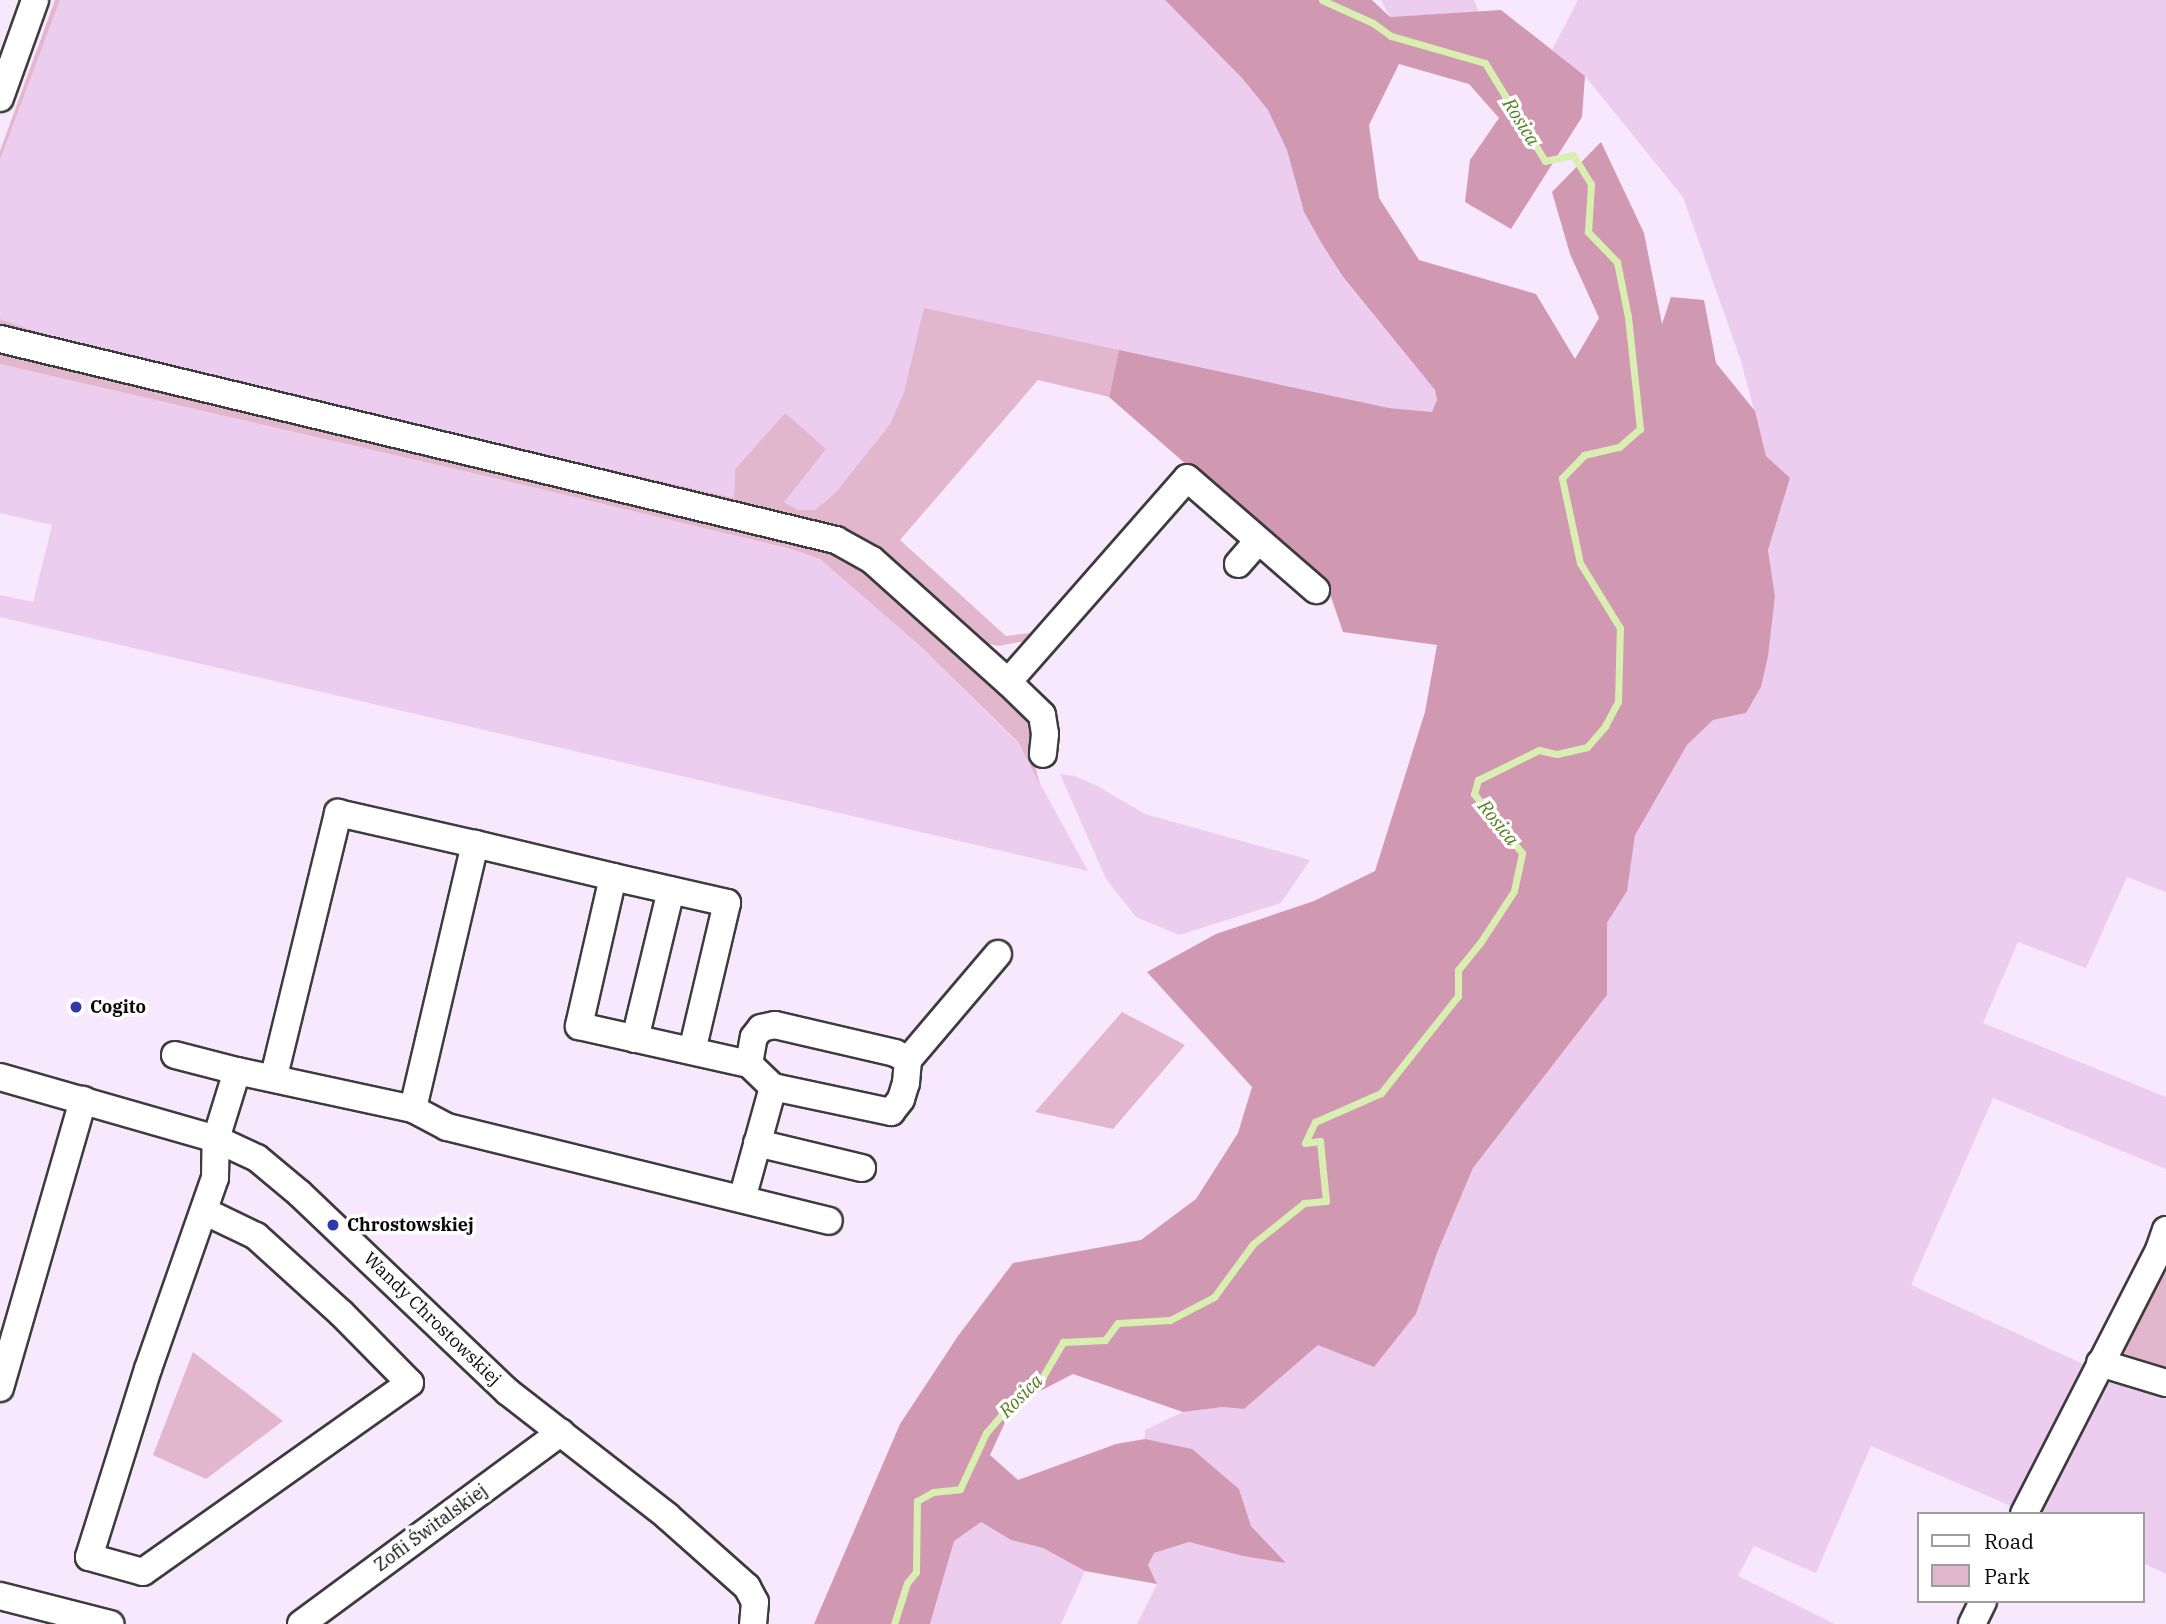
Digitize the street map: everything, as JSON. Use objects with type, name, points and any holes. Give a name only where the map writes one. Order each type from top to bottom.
[{"type":"street","points":[[0,98],[35,0]]},
{"type":"street","points":[[0,339],[836,540],[872,560],[1042,715],[1045,734],[1042,754]]},
{"type":"street","points":[[1008,682],[1187,478],[1316,590]]},
{"type":"street","points":[[1238,564],[1258,541]]},
{"type":"street","points":[[274,1076],[338,813],[727,903],[692,1051]]},
{"type":"street","points":[[414,1109],[475,844]]},
{"type":"street","points":[[613,877],[579,1026],[749,1064],[773,1087],[891,1112],[904,1091],[908,1060],[998,954]]},
{"type":"street","points":[[635,1039],[671,890]]},
{"type":"street","points":[[749,1064],[754,1037],[761,1028],[775,1025],[895,1053],[908,1060]]},
{"type":"street","points":[[175,1055],[414,1109],[447,1127],[830,1221]]},
{"type":"street","points":[[204,1211],[256,1236],[341,1313],[410,1382],[143,1572],[89,1557],[148,1369],[215,1178],[216,1139],[237,1071]]},
{"type":"street","name":"Wandy Chrostowskiej","points":[[0,1077],[216,1139],[257,1158],[299,1193],[508,1392],[667,1516],[747,1587],[755,1602],[753,1624]]},
{"type":"street","points":[[742,1199],[773,1087]]},
{"type":"street","points":[[0,1388],[83,1100]]},
{"type":"street","points":[[757,1143],[862,1168]]},
{"type":"street","points":[[2025,1512],[2159,1250],[2166,1230]]},
{"type":"street","points":[[2100,1363],[2166,1383]]},
{"type":"street","name":"Zofii Świtalskiej","points":[[301,1624],[561,1432]]},
{"type":"street","points":[[0,1596],[110,1624]]},
{"type":"street","points":[[1972,1624],[1982,1603]]},
{"type":"shaded area","points":[[60,0],[1165,0],[1242,78],[1268,110],[1287,149],[1304,212],[1322,244],[1343,278],[1435,390],[1437,400],[1433,412],[1389,408],[925,309],[904,392],[890,424],[836,492],[815,510],[798,510],[783,502],[785,413],[735,469],[734,498],[333,407],[41,333],[0,319],[0,160]]},
{"type":"shaded area","points":[[1165,0],[1372,0],[1390,17],[1501,10],[1585,76],[1582,117],[1511,229],[1465,202],[1470,160],[1499,118],[1469,84],[1399,64],[1369,125],[1379,198],[1419,260],[1536,294],[1575,359],[1599,318],[1570,254],[1552,192],[1601,142],[1644,233],[1662,324],[1671,297],[1704,300],[1716,363],[1755,411],[1766,456],[1790,478],[1768,550],[1775,596],[1768,656],[1761,687],[1746,713],[1713,720],[1687,745],[1635,835],[1627,891],[1607,923],[1607,995],[1473,1168],[1437,1253],[1416,1314],[1374,1367],[1318,1345],[1244,1409],[1223,1407],[1183,1412],[1073,1374],[1013,1405],[990,1455],[1018,1480],[1116,1444],[1145,1439],[1192,1449],[1239,1489],[1251,1526],[1286,1563],[1243,1556],[1189,1542],[1154,1553],[1148,1565],[1157,1584],[1085,1571],[1043,1548],[1011,1540],[981,1522],[954,1541],[930,1624],[814,1624],[900,1424],[958,1336],[1013,1263],[1141,1240],[1196,1199],[1238,1133],[1252,1087],[1147,972],[1216,934],[1314,901],[1375,871],[1425,712],[1437,645],[1343,632],[1328,588],[1109,397],[1119,350],[1389,408],[1432,412],[1437,400],[1435,390],[1343,277],[1322,244],[1304,212],[1287,150],[1268,110],[1242,78]]},
{"type":"shaded area","points":[[1381,0],[1474,0],[1479,12],[1390,17]]},
{"type":"shaded area","points":[[1578,0],[2166,0],[2166,892],[2127,877],[2086,968],[2018,942],[1983,1023],[2166,1097],[2166,1169],[1993,1098],[1911,1285],[2090,1367],[2018,1509],[1871,1446],[1816,1573],[1754,1546],[1738,1576],[1835,1624],[1137,1624],[1157,1584],[1148,1565],[1154,1553],[1189,1542],[1243,1556],[1285,1562],[1251,1526],[1239,1489],[1192,1450],[1145,1439],[1145,1430],[1183,1412],[1223,1407],[1244,1409],[1318,1344],[1374,1366],[1416,1314],[1437,1253],[1473,1168],[1607,995],[1607,923],[1627,891],[1634,835],[1687,745],[1713,720],[1746,713],[1761,687],[1775,596],[1768,550],[1790,478],[1766,456],[1741,361],[1683,197],[1585,76],[1552,50]]},
{"type":"shaded area","points":[[0,364],[528,486],[791,549],[820,559],[919,645],[1018,743],[1088,871],[0,617],[0,595],[33,602],[52,525],[0,513]]},
{"type":"shaded area","points":[[1060,774],[1075,776],[1097,786],[1145,814],[1310,860],[1281,903],[1179,935],[1136,917],[1106,879]]},
{"type":"shaded area","points":[[2110,1383],[2166,1391],[2166,1574],[2145,1564],[2145,1512],[2037,1512],[2093,1390]]},
{"type":"shaded area","points":[[981,1522],[1011,1540],[1043,1548],[1085,1571],[1061,1624],[930,1624],[954,1540]]},
{"type":"green space","points":[[55,0],[60,0],[0,160],[0,151]]},
{"type":"green space","points":[[924,308],[1119,350],[1109,397],[1038,380],[900,540],[1006,636],[1037,632],[1025,641],[998,646],[977,641],[873,549],[851,533],[818,520],[578,462],[734,498],[735,469],[785,413],[826,449],[784,502],[798,510],[815,510],[836,492],[890,424],[904,392]]},
{"type":"green space","points":[[0,319],[41,333],[159,363],[0,328]]},
{"type":"green space","points":[[0,349],[798,539],[852,559],[1037,724],[1029,764],[1018,742],[919,645],[820,559],[791,549],[528,486],[0,364]]},
{"type":"green space","points":[[1029,764],[1035,766],[1040,785]]},
{"type":"green space","points":[[1122,1012],[1185,1045],[1113,1129],[1035,1112]]},
{"type":"green space","points":[[2166,1265],[2166,1375],[2120,1358]]},
{"type":"green space","points":[[193,1352],[283,1421],[206,1479],[153,1455]]},
{"type":"waterway","name":"Rosica","points":[[894,1624],[907,1583],[916,1572],[917,1501],[933,1492],[960,1489],[986,1433],[1027,1385],[1042,1378],[1063,1342],[1105,1340],[1118,1323],[1170,1320],[1214,1297],[1253,1244],[1304,1203],[1326,1201],[1320,1141],[1305,1143],[1315,1122],[1381,1093],[1458,996],[1458,970],[1480,943],[1514,891],[1522,853],[1474,794],[1478,780],[1539,750],[1557,754],[1587,747],[1605,726],[1618,702],[1620,628],[1580,563],[1562,478],[1584,455],[1619,447],[1640,429],[1628,317],[1617,262],[1588,232],[1591,184],[1573,155],[1545,161],[1485,63],[1391,36],[1373,23],[1322,0]]},
{"type":"place","name":"Cogito","points":[[76,1007]]},
{"type":"place","name":"Chrostowskiej","points":[[333,1225]]}]
